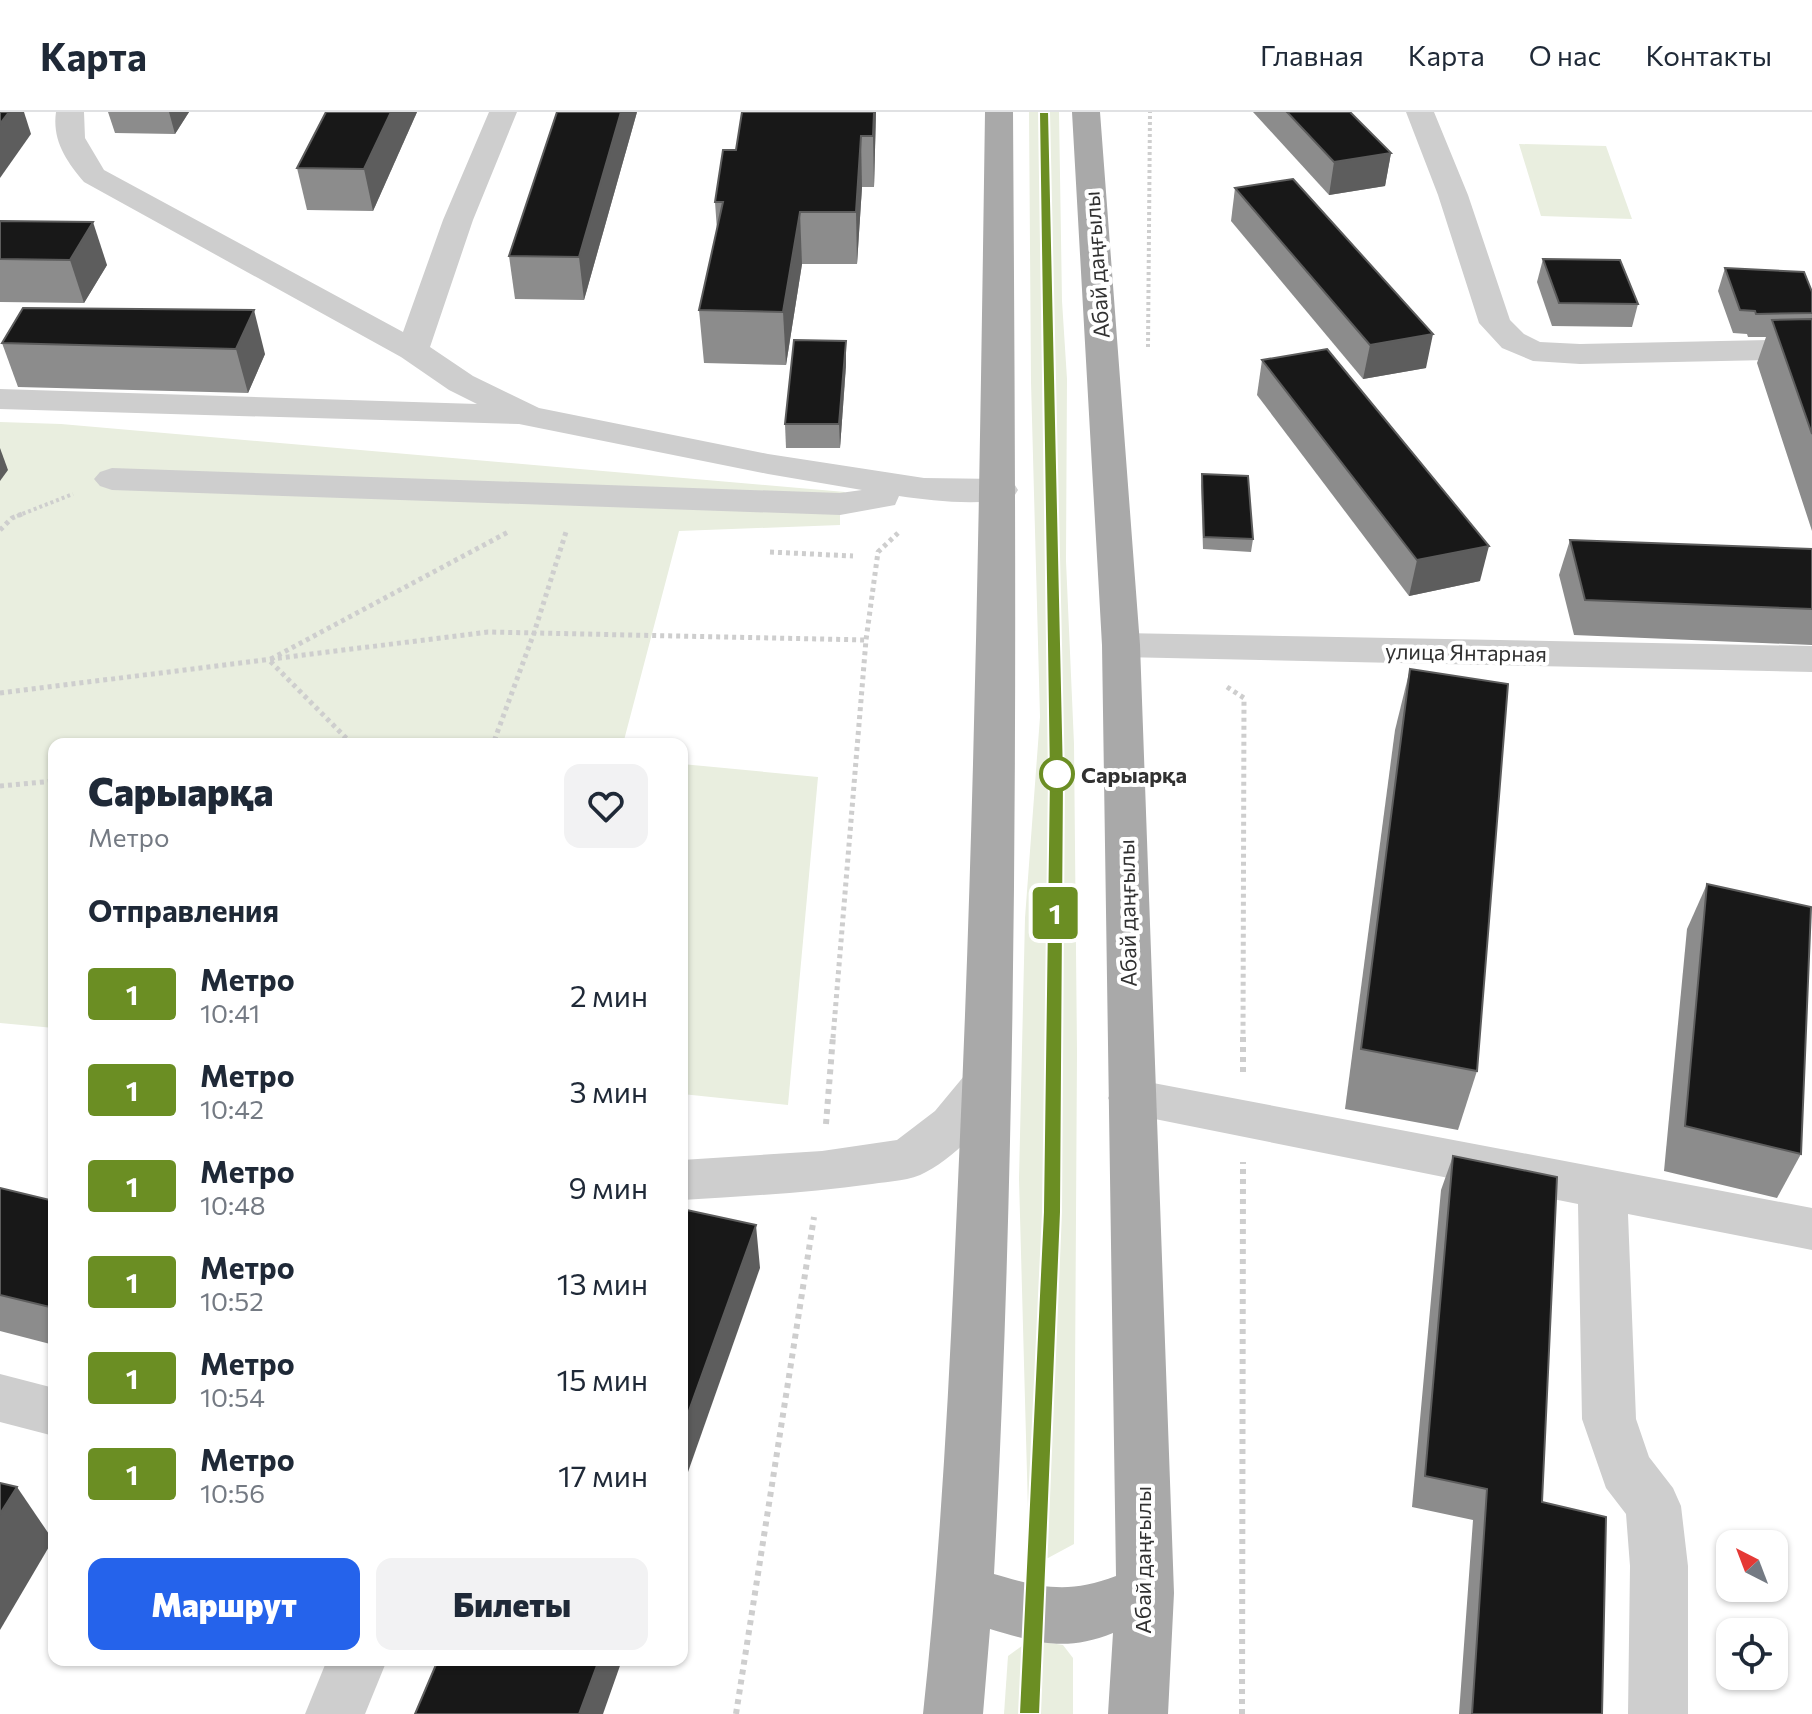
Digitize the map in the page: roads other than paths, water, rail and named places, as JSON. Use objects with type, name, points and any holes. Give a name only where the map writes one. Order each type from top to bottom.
[{"type":"main road","points":[[953,1714],[966,1594],[986,1083],[1000,490],[999,112]]},
{"type":"main road","name":"Абай даңғылы","points":[[1086,112],[1121,645],[1145,1593],[1138,1714]]},
{"type":"main road","points":[[966,1594],[1043,1617],[1088,1615],[1145,1593]]},
{"type":"street","points":[[70,112],[66,129],[80,160],[94,176],[413,350],[461,383],[529,416]]},
{"type":"street","points":[[413,350],[458,220],[503,112]]},
{"type":"street","points":[[1420,112],[1453,195],[1495,323],[1513,341],[1533,351],[1580,354],[1812,349]]},
{"type":"street","points":[[0,399],[529,416],[768,464],[924,489],[1000,490]]},
{"type":"street","points":[[112,479],[840,504],[924,489]]},
{"type":"street","name":"улица Янтарная","points":[[1121,645],[1812,659]]},
{"type":"street","points":[[688,1180],[822,1171],[909,1158],[952,1125],[986,1083]]},
{"type":"street","points":[[1132,1098],[1812,1229]]},
{"type":"street","points":[[1602,1188],[1609,1419],[1626,1470],[1653,1506],[1659,1566],[1658,1714]]},
{"type":"street","points":[[0,1398],[48,1410]]},
{"type":"street","points":[[335,1714],[355,1666]]},
{"type":"metro line","name":"1","points":[[1030,1714],[1052,1212],[1057,777],[1044,112]]},
{"type":"place","name":"Сарыарқа","points":[[1057,774]]}]
